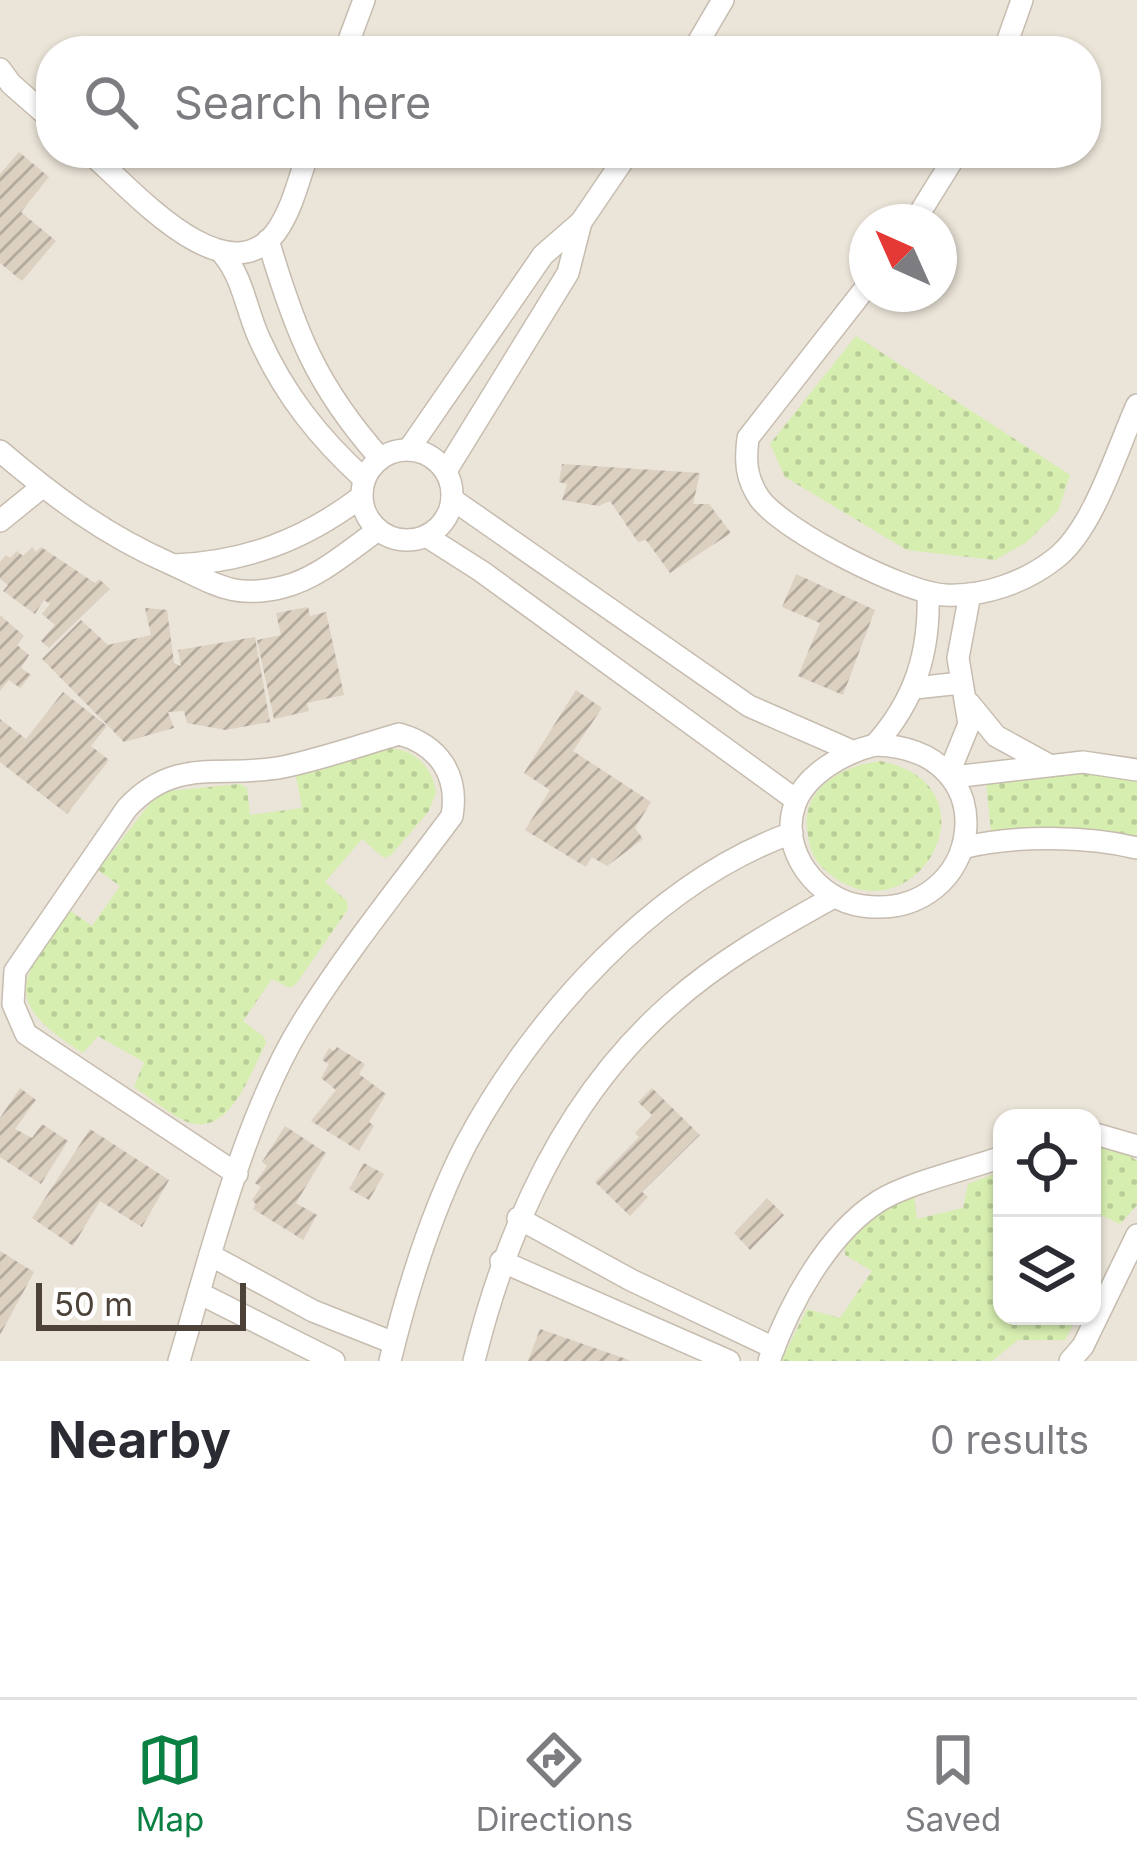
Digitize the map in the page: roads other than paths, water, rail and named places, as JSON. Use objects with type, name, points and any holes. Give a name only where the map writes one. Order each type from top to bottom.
[{"type":"street","points":[[351,36],[364,0]]},
{"type":"street","points":[[701,36],[723,0]]},
{"type":"street","points":[[1009,36],[1022,0]]},
{"type":"street","points":[[0,69],[36,106]]},
{"type":"street","points":[[107,168],[196,244],[223,254],[248,251],[268,241],[285,217],[303,168]]},
{"type":"street","points":[[409,449],[543,255],[580,223],[618,168]]},
{"type":"street","points":[[925,204],[948,168]]},
{"type":"street","points":[[446,471],[568,273],[580,223]]},
{"type":"street","points":[[268,241],[301,343],[349,423],[380,458]]},
{"type":"street","points":[[174,566],[208,564],[305,535],[363,488],[380,458],[409,449],[430,456],[446,471],[452,499],[444,521],[426,536],[401,540],[378,530],[364,510],[363,488],[312,426],[271,364],[239,277],[223,254]]},
{"type":"street","points":[[849,309],[748,439],[745,460],[748,477],[777,519],[897,583],[928,593],[970,595],[1034,573],[1071,544],[1137,405]]},
{"type":"street","points":[[271,364],[301,343]]},
{"type":"street","points":[[471,359],[503,377]]},
{"type":"street","points":[[0,451],[118,540],[200,581],[229,590],[288,586],[378,530]]},
{"type":"street","points":[[0,520],[42,487]]},
{"type":"street","points":[[452,499],[748,706],[852,751]]},
{"type":"street","points":[[426,536],[482,571],[796,800]]},
{"type":"street","points":[[274,548],[288,586]]},
{"type":"street","points":[[875,745],[915,688],[925,656],[928,593]]},
{"type":"street","points":[[951,775],[965,740],[959,640],[970,595]]},
{"type":"street","points":[[915,688],[965,693],[996,736],[1047,764]]},
{"type":"street","points":[[179,1361],[237,1174],[268,1090],[304,1018],[452,816],[453,784],[448,768],[417,739],[399,734],[280,768],[191,771],[146,789],[127,808],[15,971],[13,1004],[26,1034],[237,1174]]},
{"type":"street","points":[[875,745],[915,750],[951,775],[966,808],[966,847],[954,867],[931,891],[886,907],[832,898],[812,880],[792,833],[796,800],[834,761],[875,745]]},
{"type":"street","points":[[951,775],[1083,762],[1137,770]]},
{"type":"street","points":[[210,1255],[392,1352],[422,1246],[465,1145],[513,1067],[583,980],[630,935],[746,849],[792,833]]},
{"type":"street","points":[[966,847],[1042,839],[1137,848]]},
{"type":"street","points":[[474,1361],[501,1261],[518,1218],[574,1117],[619,1056],[671,1003],[758,939],[832,898]]},
{"type":"street","points":[[1101,1135],[1137,1146]]},
{"type":"street","points":[[518,1218],[771,1355],[805,1286],[830,1250],[880,1200],[993,1160]]},
{"type":"street","points":[[1070,1361],[1083,1346],[1137,1235]]},
{"type":"street","points":[[501,1261],[730,1361]]},
{"type":"street","points":[[594,1301],[608,1268]]},
{"type":"street","points":[[200,1293],[334,1361]]},
{"type":"street","points":[[651,1327],[661,1294]]},
{"type":"street","points":[[299,1341],[314,1311]]}]
